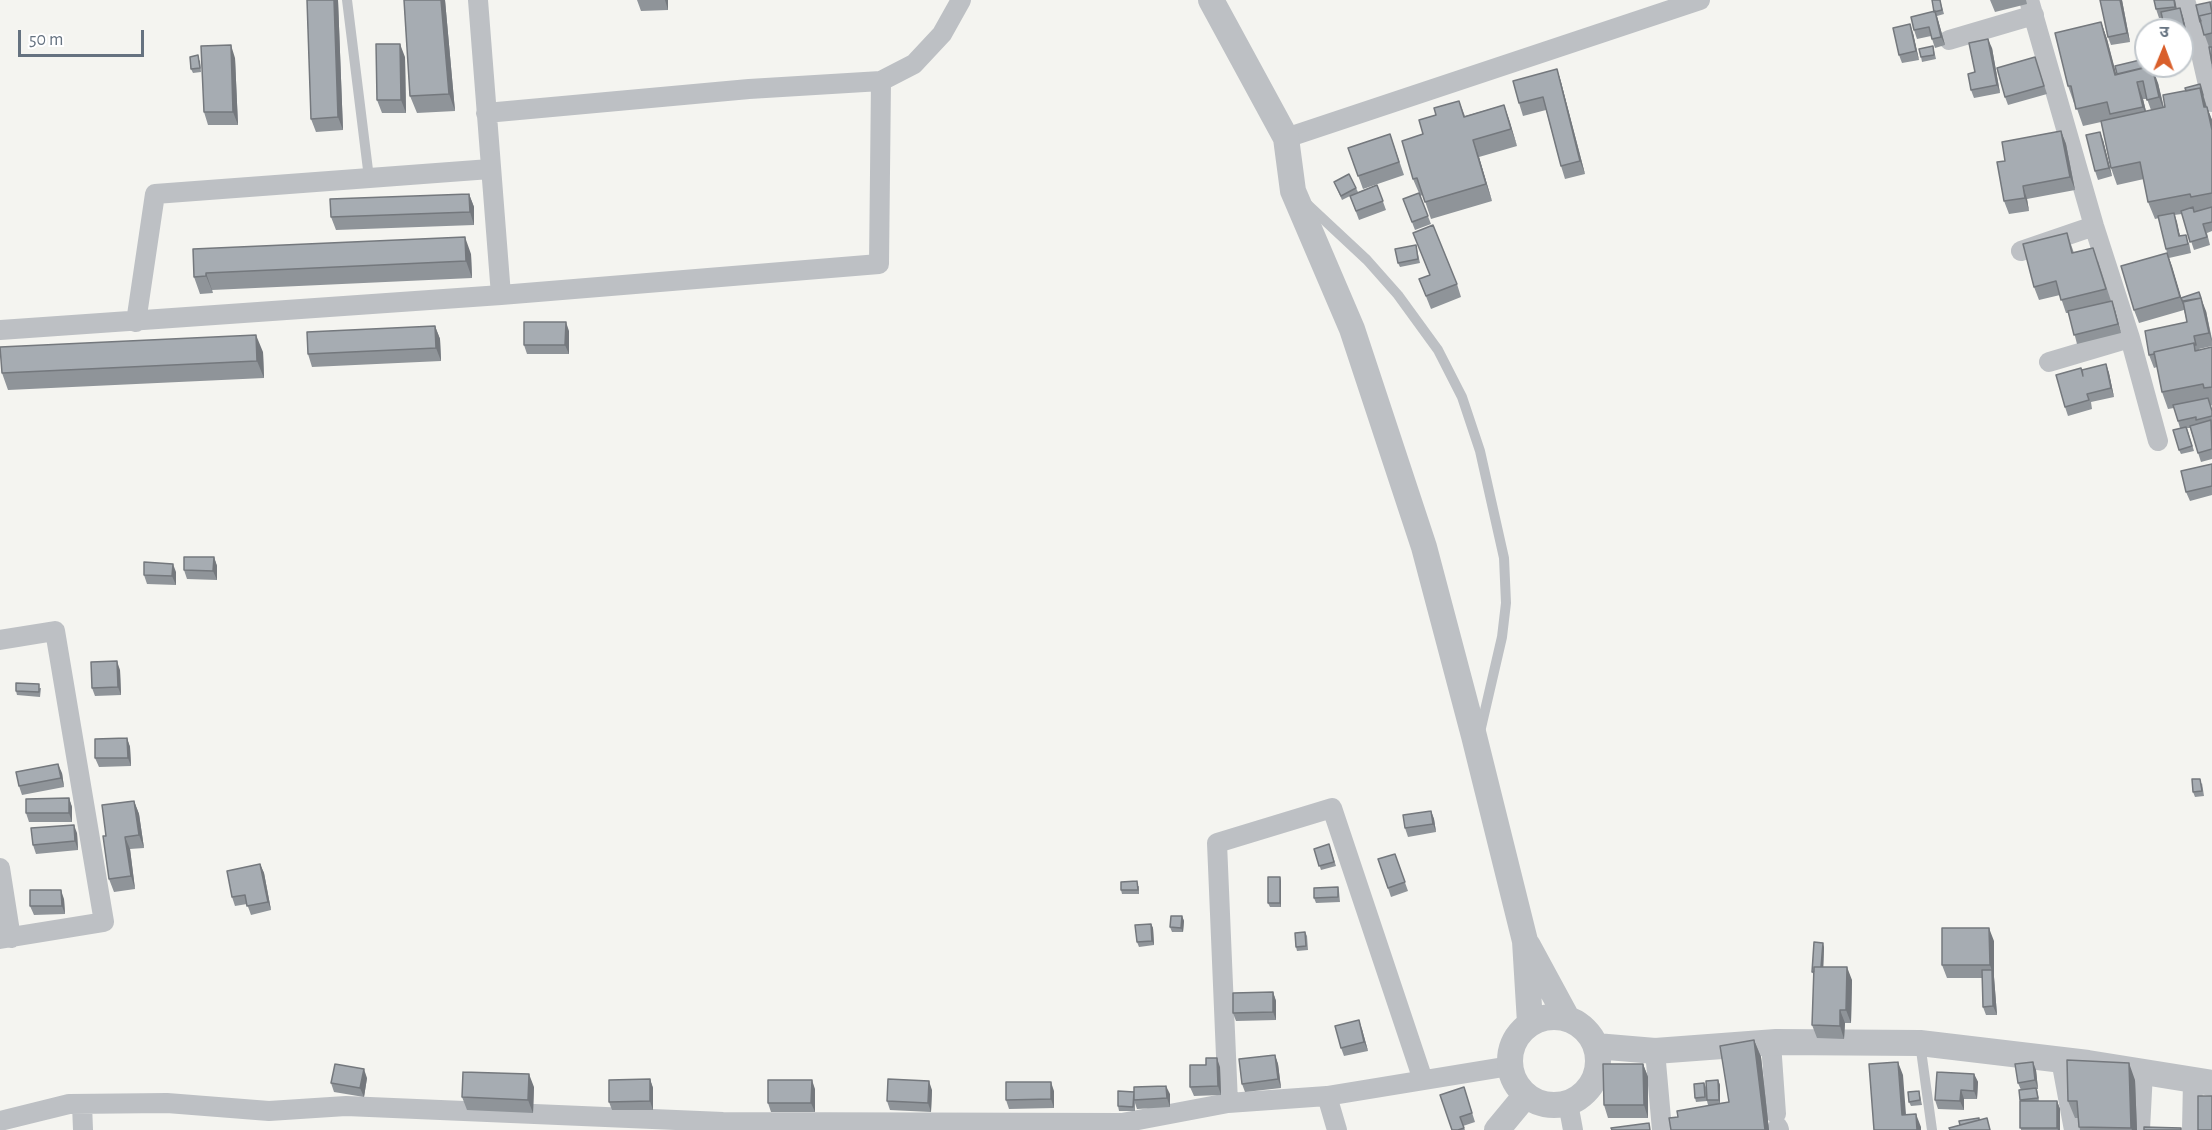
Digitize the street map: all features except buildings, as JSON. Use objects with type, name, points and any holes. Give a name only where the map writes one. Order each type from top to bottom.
[{"type":"street","points":[[478,0],[501,295]]},
{"type":"street","points":[[486,113],[749,88],[881,81],[914,64],[942,34],[961,0]]},
{"type":"street","points":[[1211,0],[1286,138],[1293,191],[1356,340],[1424,547],[1525,941],[1530,1023]]},
{"type":"street","points":[[1286,138],[1700,0]]},
{"type":"street","points":[[2185,0],[2207,53],[2212,102]]},
{"type":"street","points":[[1949,40],[2032,7],[2094,226],[2130,338],[2158,441]]},
{"type":"street","points":[[0,330],[501,295],[879,264],[881,81]]},
{"type":"street","points":[[136,322],[156,194],[490,169]]},
{"type":"street","points":[[2021,251],[2094,226]]},
{"type":"street","points":[[2049,362],[2130,338]]},
{"type":"street","points":[[0,640],[55,631],[104,922],[6,939],[0,868]]},
{"type":"street","points":[[1228,1103],[1217,843],[1332,808],[1423,1080]]},
{"type":"street","points":[[1525,941],[1567,1018]]},
{"type":"street","points":[[1545,1017],[1567,1018],[1580,1024],[1591,1036],[1596,1046],[1599,1062],[1595,1077],[1587,1090],[1568,1103],[1542,1104],[1517,1087],[1510,1072],[1509,1058],[1513,1042],[1521,1030],[1530,1023],[1545,1017]]},
{"type":"street","points":[[1596,1046],[1655,1051],[1771,1043],[1920,1043],[2061,1060],[2203,1082],[2192,1130]]},
{"type":"street","points":[[1771,1043],[1777,1124]]},
{"type":"street","points":[[1655,1051],[1662,1130]]},
{"type":"street","points":[[2061,1060],[2074,1130]]},
{"type":"street","points":[[0,1121],[69,1104],[167,1103],[269,1111],[346,1106],[723,1122],[1122,1123],[1228,1103],[1327,1096],[1510,1066]]},
{"type":"street","points":[[2140,1130],[2143,1072]]},
{"type":"street","points":[[1497,1130],[1526,1095]]},
{"type":"street","points":[[1327,1096],[1337,1130]]},
{"type":"street","points":[[1568,1103],[1573,1130]]},
{"type":"street","points":[[82,1104],[83,1130]]},
{"type":"lane","points":[[347,0],[369,178]]},
{"type":"lane","points":[[1293,191],[1367,260],[1398,295],[1431,341],[1462,397],[1480,451],[1504,558],[1506,603],[1502,637],[1477,748]]},
{"type":"lane","points":[[1920,1043],[1932,1130]]}]
